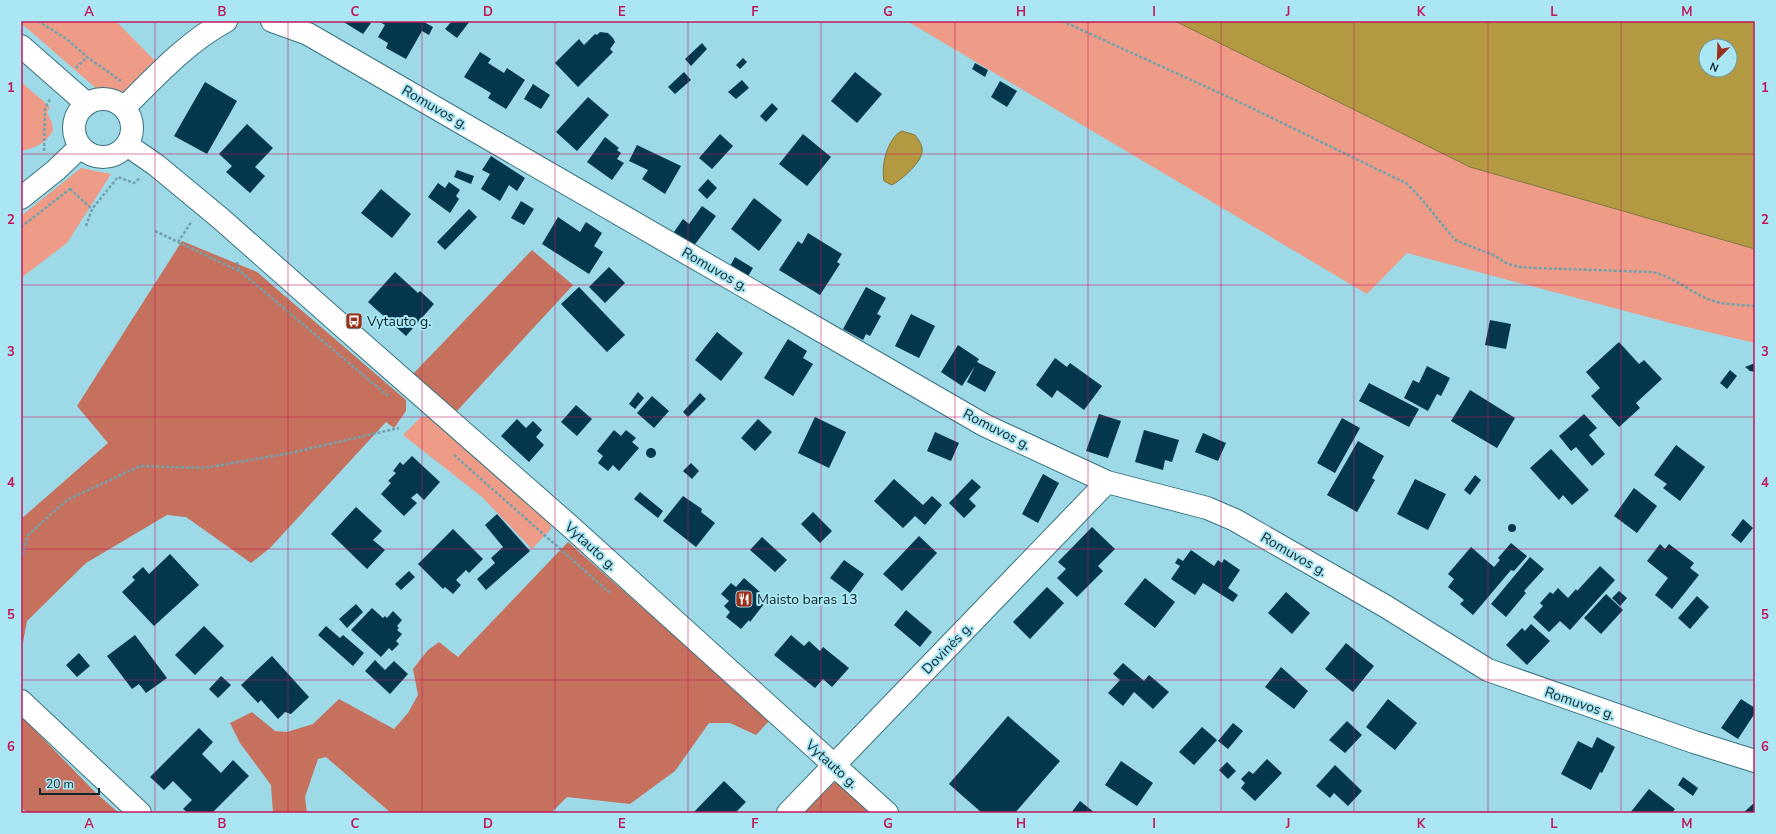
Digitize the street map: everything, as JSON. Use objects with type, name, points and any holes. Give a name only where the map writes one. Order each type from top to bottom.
[{"type":"street","points":[[131,100],[129,116],[132,126],[131,136],[127,145],[119,153],[109,157],[98,157],[88,154],[80,147],[74,133],[75,119],[80,110],[87,104],[96,100],[106,99],[116,102],[131,100],[187,48],[212,29],[226,21]]},
{"type":"street","name":"Romuvos g.","points":[[272,21],[308,34],[984,425],[1107,482],[1207,508],[1235,520],[1385,606],[1488,670],[1694,742],[1755,761]]},
{"type":"street","points":[[21,46],[87,104]]},
{"type":"street","name":"Vytauto g.","points":[[127,145],[156,165],[204,206],[571,527],[887,813]]},
{"type":"street","points":[[21,198],[56,170],[80,147]]},
{"type":"street","name":"Dovinės g.","points":[[788,813],[1107,482]]},
{"type":"street","points":[[21,701],[140,813]]},
{"type":"path","points":[[38,21],[68,40],[131,100]]},
{"type":"path","points":[[1062,21],[1235,100],[1397,178],[1406,183],[1419,196],[1455,240],[1508,264],[1520,268],[1652,272],[1666,274],[1717,302],[1755,306]]},
{"type":"path","points":[[86,226],[92,210],[118,178],[134,183],[156,165]]},
{"type":"path","points":[[70,190],[92,210]]},
{"type":"path","points":[[178,242],[204,206]]},
{"type":"path","points":[[154,231],[241,272],[392,400]]},
{"type":"path","points":[[21,560],[28,536],[67,500],[140,466],[204,468],[290,453],[399,428]]},
{"type":"shaded area","points":[[21,21],[116,21],[156,62],[122,94],[111,96],[98,90],[21,23]]},
{"type":"shaded area","points":[[907,21],[1175,21],[1470,167],[1755,249],[1755,343],[1674,324],[1407,253],[1367,294]]},
{"type":"shaded area","points":[[1175,21],[1755,21],[1755,249],[1470,167]]},
{"type":"shaded area","points":[[21,82],[50,107],[47,112],[52,123],[53,131],[47,139],[39,145],[21,151]]},
{"type":"shaded area","points":[[902,131],[915,135],[920,142],[922,154],[911,170],[892,185],[884,181],[884,160],[892,140]]},
{"type":"shaded area","points":[[81,168],[111,174],[67,243],[21,278],[21,216]]},
{"type":"shaded area","points":[[182,241],[257,272],[406,400],[406,411],[394,428],[386,422],[270,548],[251,563],[186,517],[167,515],[86,563],[27,621],[21,653],[21,519],[108,443],[77,406]]},
{"type":"shaded area","points":[[532,250],[573,285],[456,412],[412,375]]},
{"type":"shaded area","points":[[421,417],[429,417],[550,519],[551,529],[532,549],[482,497],[403,435]]},
{"type":"shaded area","points":[[568,542],[770,720],[756,735],[730,723],[709,723],[675,771],[630,804],[567,797],[551,813],[391,813],[326,757],[318,759],[305,797],[307,813],[273,813],[271,785],[240,743],[230,723],[252,712],[275,731],[287,732],[313,724],[339,699],[394,729],[408,713],[418,695],[413,669],[428,650],[439,642],[458,657]]},
{"type":"shaded area","points":[[21,716],[96,793],[119,813],[27,813],[21,807]]},
{"type":"shaded area","points":[[839,782],[873,813],[801,813],[829,784]]},
{"type":"building","points":[[342,21],[368,21],[371,23],[363,34]]},
{"type":"building","points":[[378,21],[422,21],[433,27],[429,35],[422,31],[406,59],[386,48],[388,43],[378,37],[385,25]]},
{"type":"building","points":[[452,21],[470,21],[457,38],[445,29]]},
{"type":"building","points":[[600,32],[608,33],[613,38],[615,42],[610,49],[613,52],[578,87],[555,63],[579,39],[584,45],[595,34],[597,35]]},
{"type":"building","points":[[702,43],[707,49],[691,66],[685,59]]},
{"type":"building","points":[[480,52],[491,59],[488,63],[504,73],[507,68],[525,80],[506,109],[488,98],[491,93],[464,77]]},
{"type":"building","points":[[743,58],[747,62],[740,69],[736,65]]},
{"type":"building","points":[[975,63],[988,70],[985,77],[972,69]]},
{"type":"building","points":[[684,72],[691,80],[675,94],[668,87]]},
{"type":"building","points":[[855,72],[882,94],[857,123],[831,101]]},
{"type":"building","points":[[742,80],[749,88],[736,99],[728,92]]},
{"type":"building","points":[[1000,81],[1017,91],[1007,107],[991,97]]},
{"type":"building","points":[[205,82],[237,101],[207,154],[174,136]]},
{"type":"building","points":[[533,84],[550,95],[541,109],[524,99]]},
{"type":"building","points":[[588,97],[609,115],[577,151],[556,132]]},
{"type":"building","points":[[772,103],[778,109],[766,122],[760,116]]},
{"type":"building","points":[[247,124],[273,148],[255,167],[265,176],[250,193],[226,172],[232,166],[219,154]]},
{"type":"building","points":[[720,134],[733,146],[712,169],[699,158]]},
{"type":"building","points":[[803,134],[831,157],[807,186],[779,164]]},
{"type":"building","points":[[605,137],[619,148],[617,150],[621,153],[617,159],[624,163],[612,180],[587,162]]},
{"type":"building","points":[[637,145],[681,166],[665,194],[642,179],[648,170],[629,161]]},
{"type":"building","points":[[491,156],[525,178],[517,191],[509,185],[500,201],[481,189],[490,174],[482,170]]},
{"type":"building","points":[[457,170],[474,176],[471,184],[454,177]]},
{"type":"building","points":[[708,179],[717,188],[707,199],[698,190]]},
{"type":"building","points":[[449,182],[460,190],[456,196],[459,199],[450,213],[428,197],[438,183],[445,188]]},
{"type":"building","points":[[381,189],[411,214],[392,238],[361,213]]},
{"type":"building","points":[[754,198],[782,220],[759,251],[731,229]]},
{"type":"building","points":[[521,201],[534,209],[524,225],[511,218]]},
{"type":"building","points":[[702,206],[716,216],[693,247],[674,232],[683,219],[689,224]]},
{"type":"building","points":[[469,209],[477,217],[445,250],[437,242]]},
{"type":"building","points":[[558,217],[580,232],[586,222],[602,233],[594,246],[603,252],[589,274],[542,244]]},
{"type":"building","points":[[808,233],[842,254],[837,262],[840,264],[820,295],[779,270],[798,241],[802,244]]},
{"type":"building","points":[[735,257],[753,268],[747,278],[729,268]]},
{"type":"building","points":[[609,267],[625,283],[605,303],[589,287]]},
{"type":"building","points":[[395,272],[418,293],[420,291],[434,304],[406,336],[368,302]]},
{"type":"building","points":[[579,287],[625,335],[607,352],[561,304]]},
{"type":"building","points":[[866,287],[886,298],[877,314],[881,316],[870,336],[866,334],[863,340],[843,329]]},
{"type":"building","points":[[911,314],[935,326],[919,358],[895,346]]},
{"type":"building","points":[[1490,320],[1511,324],[1506,349],[1485,345]]},
{"type":"building","points":[[717,332],[743,353],[721,381],[695,360]]},
{"type":"building","points":[[788,339],[807,351],[803,358],[813,364],[793,396],[764,378]]},
{"type":"building","points":[[1619,342],[1639,364],[1644,360],[1662,379],[1636,403],[1640,408],[1619,427],[1591,396],[1600,388],[1586,372]]},
{"type":"building","points":[[958,345],[979,359],[977,362],[996,372],[985,392],[967,382],[975,366],[962,386],[941,372]]},
{"type":"building","points":[[1055,358],[1067,367],[1070,363],[1102,386],[1084,410],[1057,390],[1052,398],[1036,385]]},
{"type":"building","points":[[1755,363],[1755,372],[1750,371],[1745,367]]},
{"type":"building","points":[[1427,366],[1450,378],[1441,396],[1437,394],[1428,411],[1404,398],[1413,380],[1419,383]]},
{"type":"building","points":[[1730,370],[1737,376],[1727,389],[1720,383]]},
{"type":"building","points":[[1369,383],[1419,409],[1409,427],[1359,401]]},
{"type":"building","points":[[1470,390],[1515,418],[1497,448],[1451,421]]},
{"type":"building","points":[[638,392],[644,398],[635,409],[629,404]]},
{"type":"building","points":[[700,393],[706,399],[688,417],[683,412]]},
{"type":"building","points":[[652,396],[669,411],[654,428],[637,413]]},
{"type":"building","points":[[576,405],[592,419],[577,436],[561,422]]},
{"type":"building","points":[[1099,414],[1121,421],[1108,458],[1086,451]]},
{"type":"building","points":[[1584,414],[1597,428],[1589,435],[1605,454],[1592,466],[1576,447],[1571,451],[1559,436]]},
{"type":"building","points":[[815,417],[846,432],[829,468],[798,453]]},
{"type":"building","points":[[1342,418],[1360,428],[1335,473],[1317,463]]},
{"type":"building","points":[[517,419],[526,428],[533,421],[542,430],[536,437],[544,445],[529,462],[501,436]]},
{"type":"building","points":[[758,419],[772,432],[755,451],[741,438]]},
{"type":"building","points":[[614,430],[621,436],[626,430],[636,438],[632,442],[639,448],[619,471],[613,465],[608,471],[598,463],[603,456],[597,451]]},
{"type":"building","points":[[1144,430],[1179,440],[1172,462],[1165,460],[1163,470],[1135,462]]},
{"type":"building","points":[[935,432],[959,443],[951,461],[927,451]]},
{"type":"building","points":[[1203,433],[1226,443],[1218,461],[1195,452]]},
{"type":"building","points":[[1358,441],[1384,456],[1372,478],[1375,480],[1357,512],[1327,495]]},
{"type":"building","points":[[1676,445],[1705,467],[1680,501],[1663,488],[1667,484],[1654,475]]},
{"type":"building","points":[[651,448],[656,453],[651,458],[646,453]]},
{"type":"building","points":[[1551,449],[1589,490],[1572,505],[1563,495],[1559,500],[1530,468]]},
{"type":"building","points":[[412,456],[440,482],[424,500],[417,493],[411,498],[417,503],[404,516],[381,494],[391,483],[388,481],[396,473],[393,471],[400,462],[403,465]]},
{"type":"building","points":[[691,463],[699,471],[692,479],[683,471]]},
{"type":"building","points":[[1043,474],[1059,483],[1038,523],[1022,514]]},
{"type":"building","points":[[1475,475],[1481,480],[1470,495],[1464,490]]},
{"type":"building","points":[[894,479],[923,505],[932,496],[942,505],[925,525],[915,516],[903,528],[874,501]]},
{"type":"building","points":[[972,479],[981,487],[969,499],[976,506],[964,518],[949,503]]},
{"type":"building","points":[[1415,479],[1446,494],[1428,530],[1397,514]]},
{"type":"building","points":[[1634,488],[1657,506],[1637,533],[1614,516]]},
{"type":"building","points":[[640,492],[663,511],[658,518],[634,499]]},
{"type":"building","points":[[683,496],[702,509],[701,512],[715,523],[696,547],[663,521]]},
{"type":"building","points":[[356,507],[382,531],[373,540],[385,550],[367,569],[331,534]]},
{"type":"building","points":[[813,512],[832,531],[820,543],[801,524]]},
{"type":"building","points":[[497,514],[530,551],[486,590],[477,579],[495,563],[491,558],[503,547],[485,525]]},
{"type":"building","points":[[1743,519],[1753,528],[1741,543],[1731,535]]},
{"type":"building","points":[[1510,524],[1514,524],[1516,528],[1514,532],[1510,532],[1508,530],[1508,526]]},
{"type":"building","points":[[1092,527],[1115,549],[1098,566],[1103,571],[1077,597],[1057,578],[1066,569],[1058,562]]},
{"type":"building","points":[[453,529],[483,559],[469,573],[466,570],[456,580],[461,585],[453,594],[445,587],[443,589],[418,564]]},
{"type":"building","points":[[919,536],[937,553],[902,591],[883,574]]},
{"type":"building","points":[[762,537],[787,560],[775,572],[750,550]]},
{"type":"building","points":[[1511,543],[1527,556],[1514,571],[1511,570],[1473,615],[1460,604],[1464,600],[1448,587],[1454,579],[1448,574],[1471,547],[1494,567],[1500,560],[1498,558]]},
{"type":"building","points":[[1660,544],[1665,549],[1669,544],[1694,563],[1690,568],[1699,575],[1672,609],[1655,595],[1668,578],[1647,561]]},
{"type":"building","points":[[1191,550],[1214,566],[1218,560],[1222,563],[1224,559],[1240,570],[1228,588],[1238,595],[1233,602],[1203,583],[1195,595],[1171,579],[1180,566],[1175,563],[1178,558],[1183,561]]},
{"type":"building","points":[[170,554],[199,585],[154,626],[122,592],[135,580],[132,577],[143,567],[149,574]]},
{"type":"building","points":[[1530,557],[1544,569],[1524,591],[1526,593],[1506,617],[1491,604]]},
{"type":"building","points":[[844,560],[864,574],[850,593],[830,578]]},
{"type":"building","points":[[1600,566],[1615,580],[1570,630],[1560,621],[1549,632],[1533,617],[1543,606],[1540,603],[1550,592],[1553,594],[1558,588],[1568,598],[1576,589],[1577,591]]},
{"type":"building","points":[[409,571],[415,577],[401,590],[395,584]]},
{"type":"building","points":[[744,578],[767,600],[750,622],[749,620],[741,629],[726,617],[730,612],[724,606],[729,601],[721,594],[731,583],[736,587]]},
{"type":"building","points":[[1145,578],[1175,602],[1155,628],[1124,604]]},
{"type":"building","points":[[1047,587],[1064,603],[1030,639],[1013,622]]},
{"type":"building","points":[[1619,591],[1627,598],[1620,606],[1612,598]]},
{"type":"building","points":[[1286,592],[1310,613],[1292,634],[1268,613]]},
{"type":"building","points":[[1606,594],[1623,610],[1601,634],[1584,618]]},
{"type":"building","points":[[1697,596],[1709,607],[1690,629],[1678,618]]},
{"type":"building","points":[[356,604],[363,612],[347,628],[339,619]]},
{"type":"building","points":[[372,608],[383,618],[385,616],[387,618],[393,611],[402,620],[397,626],[399,628],[397,630],[402,634],[396,641],[399,644],[392,651],[389,648],[381,657],[351,630]]},
{"type":"building","points":[[906,610],[932,632],[920,647],[894,625]]},
{"type":"building","points":[[1531,624],[1550,641],[1527,665],[1506,645],[1522,628],[1525,631]]},
{"type":"building","points":[[204,626],[224,646],[195,675],[175,655]]},
{"type":"building","points":[[326,626],[340,638],[343,635],[364,653],[353,666],[318,635]]},
{"type":"building","points":[[135,635],[167,678],[146,693],[139,684],[132,689],[107,656]]},
{"type":"building","points":[[791,635],[804,646],[809,641],[820,651],[823,647],[849,668],[832,687],[823,679],[815,688],[774,655]]},
{"type":"building","points":[[1346,643],[1374,666],[1353,692],[1325,669]]},
{"type":"building","points":[[79,653],[90,666],[77,677],[66,665]]},
{"type":"building","points":[[272,656],[309,697],[291,714],[285,712],[278,719],[261,700],[258,703],[241,685]]},
{"type":"building","points":[[375,660],[385,670],[394,661],[408,674],[390,694],[365,671]]},
{"type":"building","points":[[1123,663],[1144,681],[1149,675],[1169,692],[1153,709],[1134,692],[1123,706],[1108,693],[1120,680],[1113,674]]},
{"type":"building","points":[[1281,667],[1308,691],[1294,709],[1265,687]]},
{"type":"building","points":[[221,676],[231,685],[218,698],[209,689]]},
{"type":"building","points":[[1388,699],[1417,723],[1395,750],[1366,727]]},
{"type":"building","points":[[1741,699],[1755,708],[1755,713],[1738,739],[1721,728]]},
{"type":"building","points":[[1008,716],[1060,761],[1015,813],[982,813],[949,784]]},
{"type":"building","points":[[1347,721],[1362,735],[1345,753],[1329,740]]},
{"type":"building","points":[[1233,723],[1243,731],[1228,749],[1218,741]]},
{"type":"building","points":[[1202,727],[1217,740],[1194,765],[1179,752]]},
{"type":"building","points":[[199,728],[213,742],[202,754],[221,773],[233,760],[249,776],[212,813],[188,813],[183,809],[192,800],[173,781],[164,790],[150,777]]},
{"type":"building","points":[[1597,737],[1615,747],[1602,773],[1600,772],[1591,790],[1561,774],[1578,741],[1592,748]]},
{"type":"building","points":[[1267,759],[1282,773],[1255,801],[1241,788],[1245,783],[1241,779],[1249,771],[1253,774]]},
{"type":"building","points":[[1121,761],[1153,783],[1137,806],[1105,785]]},
{"type":"building","points":[[1227,762],[1236,771],[1228,779],[1219,770]]},
{"type":"building","points":[[1335,765],[1362,791],[1348,806],[1334,793],[1330,798],[1316,786]]},
{"type":"building","points":[[1683,777],[1698,788],[1693,796],[1678,785]]},
{"type":"building","points":[[724,781],[746,802],[735,813],[693,813]]},
{"type":"building","points":[[1649,789],[1675,809],[1672,813],[1630,813]]},
{"type":"building","points":[[1080,801],[1095,813],[1071,813]]},
{"type":"building","points":[[1754,803],[1755,813],[1743,813]]},
{"type":"place","name":"Vytauto g.","points":[[354,321]]},
{"type":"place","name":"Maisto baras 13","points":[[744,599]]}]
